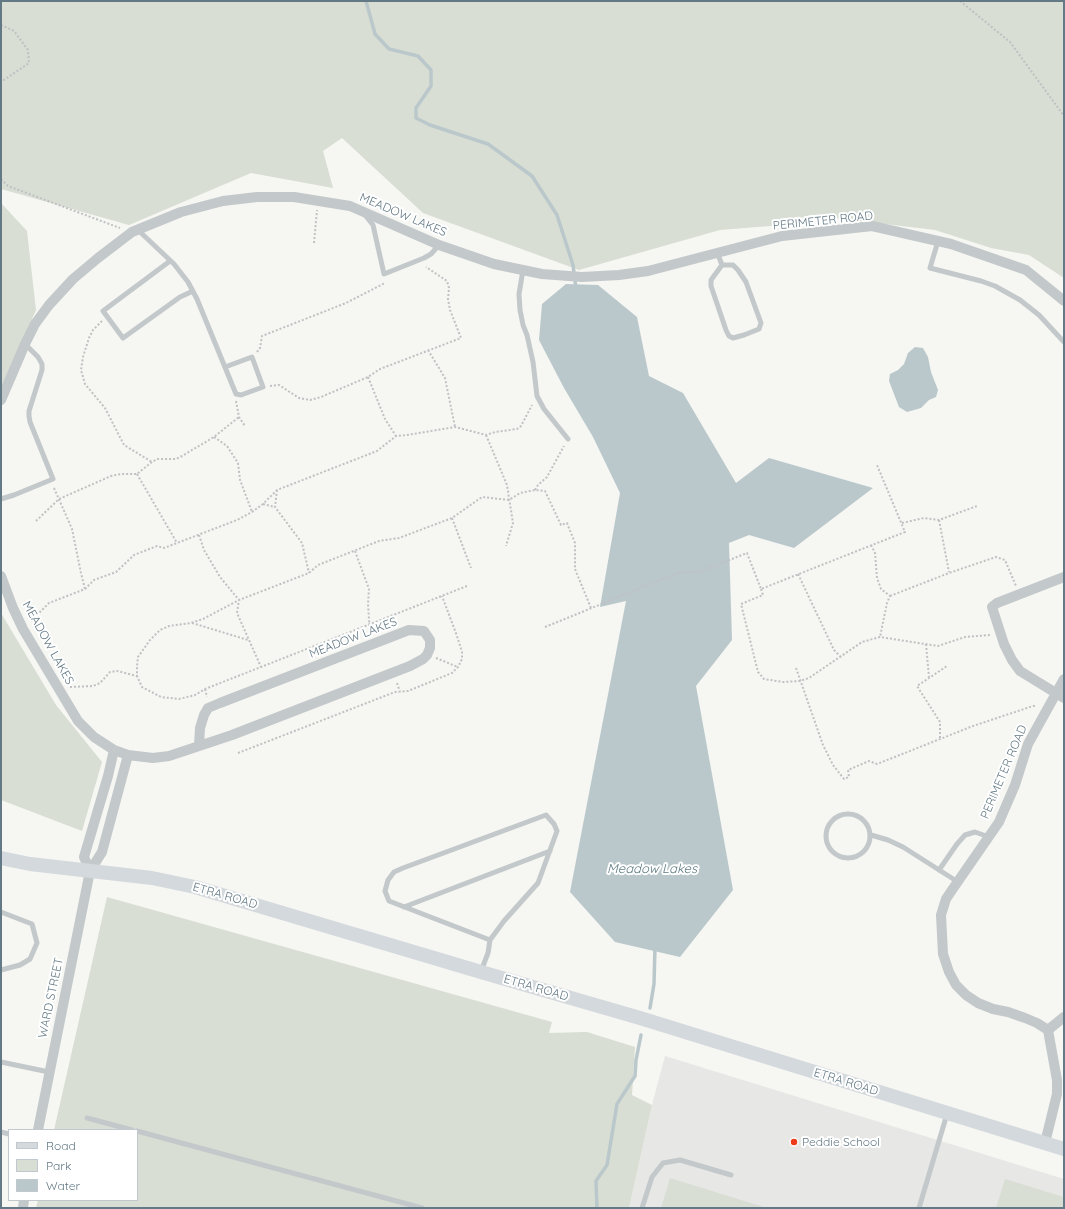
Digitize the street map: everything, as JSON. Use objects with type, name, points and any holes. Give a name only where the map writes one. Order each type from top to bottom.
[{"type":"main road","name":"ETRA ROAD","points":[[1,858],[30,864],[152,878],[195,887],[640,1018],[1064,1149]]},
{"type":"street","name":"MEADOW LAKES","points":[[1,400],[35,324],[49,304],[73,279],[98,258],[135,231],[181,212],[222,201],[256,197],[294,198],[350,206],[439,245],[494,264],[566,276],[596,277]]},
{"type":"street","name":"PERIMETER ROAD","points":[[596,277],[619,276],[648,271],[782,236],[872,226],[951,244],[1026,270],[1064,301]]},
{"type":"street","name":"MEADOW LAKES","points":[[1,576],[23,629],[78,721],[94,737],[114,750],[153,758],[169,756],[199,746],[232,735],[410,666],[427,655],[430,648],[430,640],[424,631],[409,630],[208,708],[200,728],[199,746]]},
{"type":"street","points":[[1060,695],[1020,671],[1012,660],[1004,644],[992,607],[997,603],[1064,577]]},
{"type":"street","name":"PERIMETER ROAD","points":[[1048,1030],[1025,1018],[978,1003],[966,995],[956,985],[949,972],[943,954],[941,915],[946,899],[998,822],[1015,785],[1028,744],[1046,710],[1060,695],[1064,679]]},
{"type":"street","points":[[90,871],[84,857],[108,776],[114,750]]},
{"type":"street","points":[[90,871],[102,852],[128,754]]},
{"type":"street","name":"WARD STREET","points":[[38,1129],[90,871]]},
{"type":"street","points":[[1045,1144],[1057,1094],[1057,1080],[1048,1030],[1064,1017]]},
{"type":"lane","points":[[362,212],[373,225],[384,274],[424,258],[439,245]]},
{"type":"lane","points":[[135,231],[170,261],[193,290],[236,394],[241,395],[263,387],[252,357],[225,367]]},
{"type":"lane","points":[[938,241],[930,268],[981,281],[1020,300],[1039,315],[1064,342]]},
{"type":"lane","points":[[717,252],[722,265]]},
{"type":"lane","points":[[170,261],[103,311],[106,316],[124,338],[180,297],[193,290]]},
{"type":"lane","points":[[722,265],[732,265],[738,270],[746,282],[761,323],[759,329],[733,338],[729,336],[711,286],[711,280],[722,265]]},
{"type":"lane","points":[[523,270],[519,294],[520,310],[531,355],[537,396],[544,409],[568,439]]},
{"type":"lane","points":[[1,499],[53,479],[30,422],[29,416],[29,411],[42,370],[42,364],[38,357],[25,344]]},
{"type":"lane","points":[[848,813],[855,814],[866,822],[870,828],[871,835],[870,843],[866,850],[861,855],[853,858],[838,856],[828,845],[826,837],[827,830],[834,818],[848,813]]},
{"type":"lane","points":[[481,972],[488,953],[490,940],[504,921],[538,883],[557,831],[554,824],[546,815],[394,872],[388,880],[385,891],[389,901],[490,940]]},
{"type":"lane","points":[[940,870],[956,844],[965,835],[975,832],[988,836]]},
{"type":"lane","points":[[871,835],[888,840],[958,882]]},
{"type":"lane","points":[[404,907],[550,851]]},
{"type":"lane","points":[[1,912],[32,924],[37,943],[30,959],[20,965],[1,970]]},
{"type":"lane","points":[[1,1062],[49,1072]]},
{"type":"lane","points":[[919,1208],[947,1113]]},
{"type":"lane","points":[[87,1118],[128,1129]]},
{"type":"lane","points":[[138,1132],[422,1208]]},
{"type":"lane","points":[[642,1208],[652,1177],[663,1163],[680,1160],[730,1175]]},
{"type":"path","points":[[960,1],[1010,42],[1064,116]]},
{"type":"path","points":[[1,25],[14,31],[28,50],[29,63],[1,82]]},
{"type":"path","points":[[1,179],[8,186],[135,231]]},
{"type":"path","points":[[314,243],[318,201]]},
{"type":"path","points":[[263,387],[279,385],[299,398],[310,400],[368,378],[380,368],[461,338],[450,310],[448,300],[448,281],[426,266],[420,269]]},
{"type":"path","points":[[252,357],[260,348],[262,336],[346,304],[386,282]]},
{"type":"path","points":[[106,316],[93,330],[89,338],[81,370],[85,384],[105,408],[124,445],[152,462]]},
{"type":"path","points":[[428,350],[445,378],[455,426]]},
{"type":"path","points":[[368,378],[385,419],[396,436]]},
{"type":"path","points":[[236,394],[239,416],[245,426]]},
{"type":"path","points":[[23,629],[49,603],[86,589],[94,580],[116,572],[134,554],[157,546],[164,548],[237,520],[263,504],[277,490],[377,451],[396,436],[455,426],[486,435],[517,428],[521,426],[537,396]]},
{"type":"path","points":[[36,521],[59,499],[111,476],[121,474],[138,474],[157,459],[176,459],[214,437],[239,416]]},
{"type":"path","points":[[486,435],[507,485],[513,523],[506,546]]},
{"type":"path","points":[[214,437],[227,446],[238,463],[240,480],[252,512]]},
{"type":"path","points":[[535,490],[547,477],[568,439]]},
{"type":"path","points":[[761,589],[905,532],[877,465]]},
{"type":"path","points":[[138,474],[178,543]]},
{"type":"path","points":[[50,480],[72,529],[81,573],[86,589]]},
{"type":"path","points":[[275,507],[277,490]]},
{"type":"path","points":[[467,586],[205,689],[195,695],[180,698],[161,697],[142,687],[137,676],[138,657],[150,640],[160,630],[169,626],[191,623],[203,619],[239,600],[309,573],[318,565],[379,541],[399,538],[452,518],[482,496],[509,500],[520,493],[535,490],[545,491],[561,526],[567,523],[575,543],[575,569],[591,608]]},
{"type":"path","points":[[263,504],[275,507],[302,543],[309,573]]},
{"type":"path","points":[[902,523],[924,518],[939,520],[977,506]]},
{"type":"path","points":[[452,518],[471,568]]},
{"type":"path","points":[[939,520],[949,572]]},
{"type":"path","points":[[199,535],[204,550],[220,577],[239,600],[237,613],[261,667]]},
{"type":"path","points":[[871,545],[875,553],[877,578],[882,589],[890,596]]},
{"type":"path","points":[[355,551],[369,589],[369,624],[371,645]]},
{"type":"path","points":[[545,627],[678,573],[698,572],[747,553],[763,595],[741,604],[758,672],[764,679],[783,682],[800,681],[809,678],[862,642],[880,637],[938,646],[965,637],[1001,634]]},
{"type":"path","points":[[880,637],[887,602],[890,596],[949,572],[996,556],[1005,560],[1020,594]]},
{"type":"path","points":[[798,574],[834,650],[841,657]]},
{"type":"path","points":[[191,623],[248,640]]},
{"type":"path","points":[[926,644],[929,678]]},
{"type":"path","points":[[427,655],[458,667]]},
{"type":"path","points":[[940,738],[940,722],[917,686],[947,666]]},
{"type":"path","points":[[796,668],[826,752],[833,765],[844,779],[849,777],[848,770],[869,761],[877,764],[940,738],[1032,706],[1039,706],[1046,710]]},
{"type":"path","points":[[60,692],[68,687],[92,686],[100,683],[110,672],[117,671],[137,676]]},
{"type":"shaded area","name":"Peddie School","points":[[665,1056],[1064,1179],[1064,1208],[629,1208],[652,1105]]},
{"type":"green space","points":[[1,1],[1064,1],[1064,278],[1029,255],[991,248],[935,230],[811,215],[770,226],[720,230],[579,270],[423,213],[342,138],[323,151],[333,188],[251,173],[129,225],[1,189]]},
{"type":"green space","points":[[1,203],[27,231],[36,310],[1,389]]},
{"type":"green space","points":[[1,613],[56,705],[102,762],[82,831],[1,800]]},
{"type":"green space","points":[[107,897],[552,1022],[549,1033],[587,1032],[635,1047],[632,1095],[652,1105],[629,1208],[36,1208],[38,1201],[138,1201],[138,1129],[54,1129]]},
{"type":"green space","points":[[670,1178],[767,1208],[661,1208]]},
{"type":"green space","points":[[1005,1179],[1064,1197],[1064,1208],[996,1208]]},
{"type":"water","name":"Meadow Lakes","points":[[566,284],[598,285],[637,317],[649,376],[683,393],[736,483],[769,458],[873,488],[794,548],[749,535],[729,543],[732,640],[696,686],[733,890],[680,957],[615,942],[570,892],[626,601],[600,607],[620,493],[593,437],[564,388],[539,340],[542,304]]},
{"type":"water","points":[[915,347],[923,348],[928,357],[931,372],[938,390],[936,397],[929,400],[921,408],[907,412],[899,407],[889,381],[890,374],[898,370],[904,364],[908,353]]},
{"type":"waterway","points":[[366,1],[375,34],[389,49],[418,56],[431,70],[431,86],[416,108],[416,118],[430,125],[488,144],[532,176],[557,215],[573,265],[576,289]]},
{"type":"waterway","points":[[650,1008],[654,984],[655,947]]},
{"type":"waterway","points":[[597,1208],[596,1181],[607,1165],[617,1104],[635,1076],[636,1060],[641,1035]]},
{"type":"place","name":"Peddie School","points":[[794,1142]]}]
